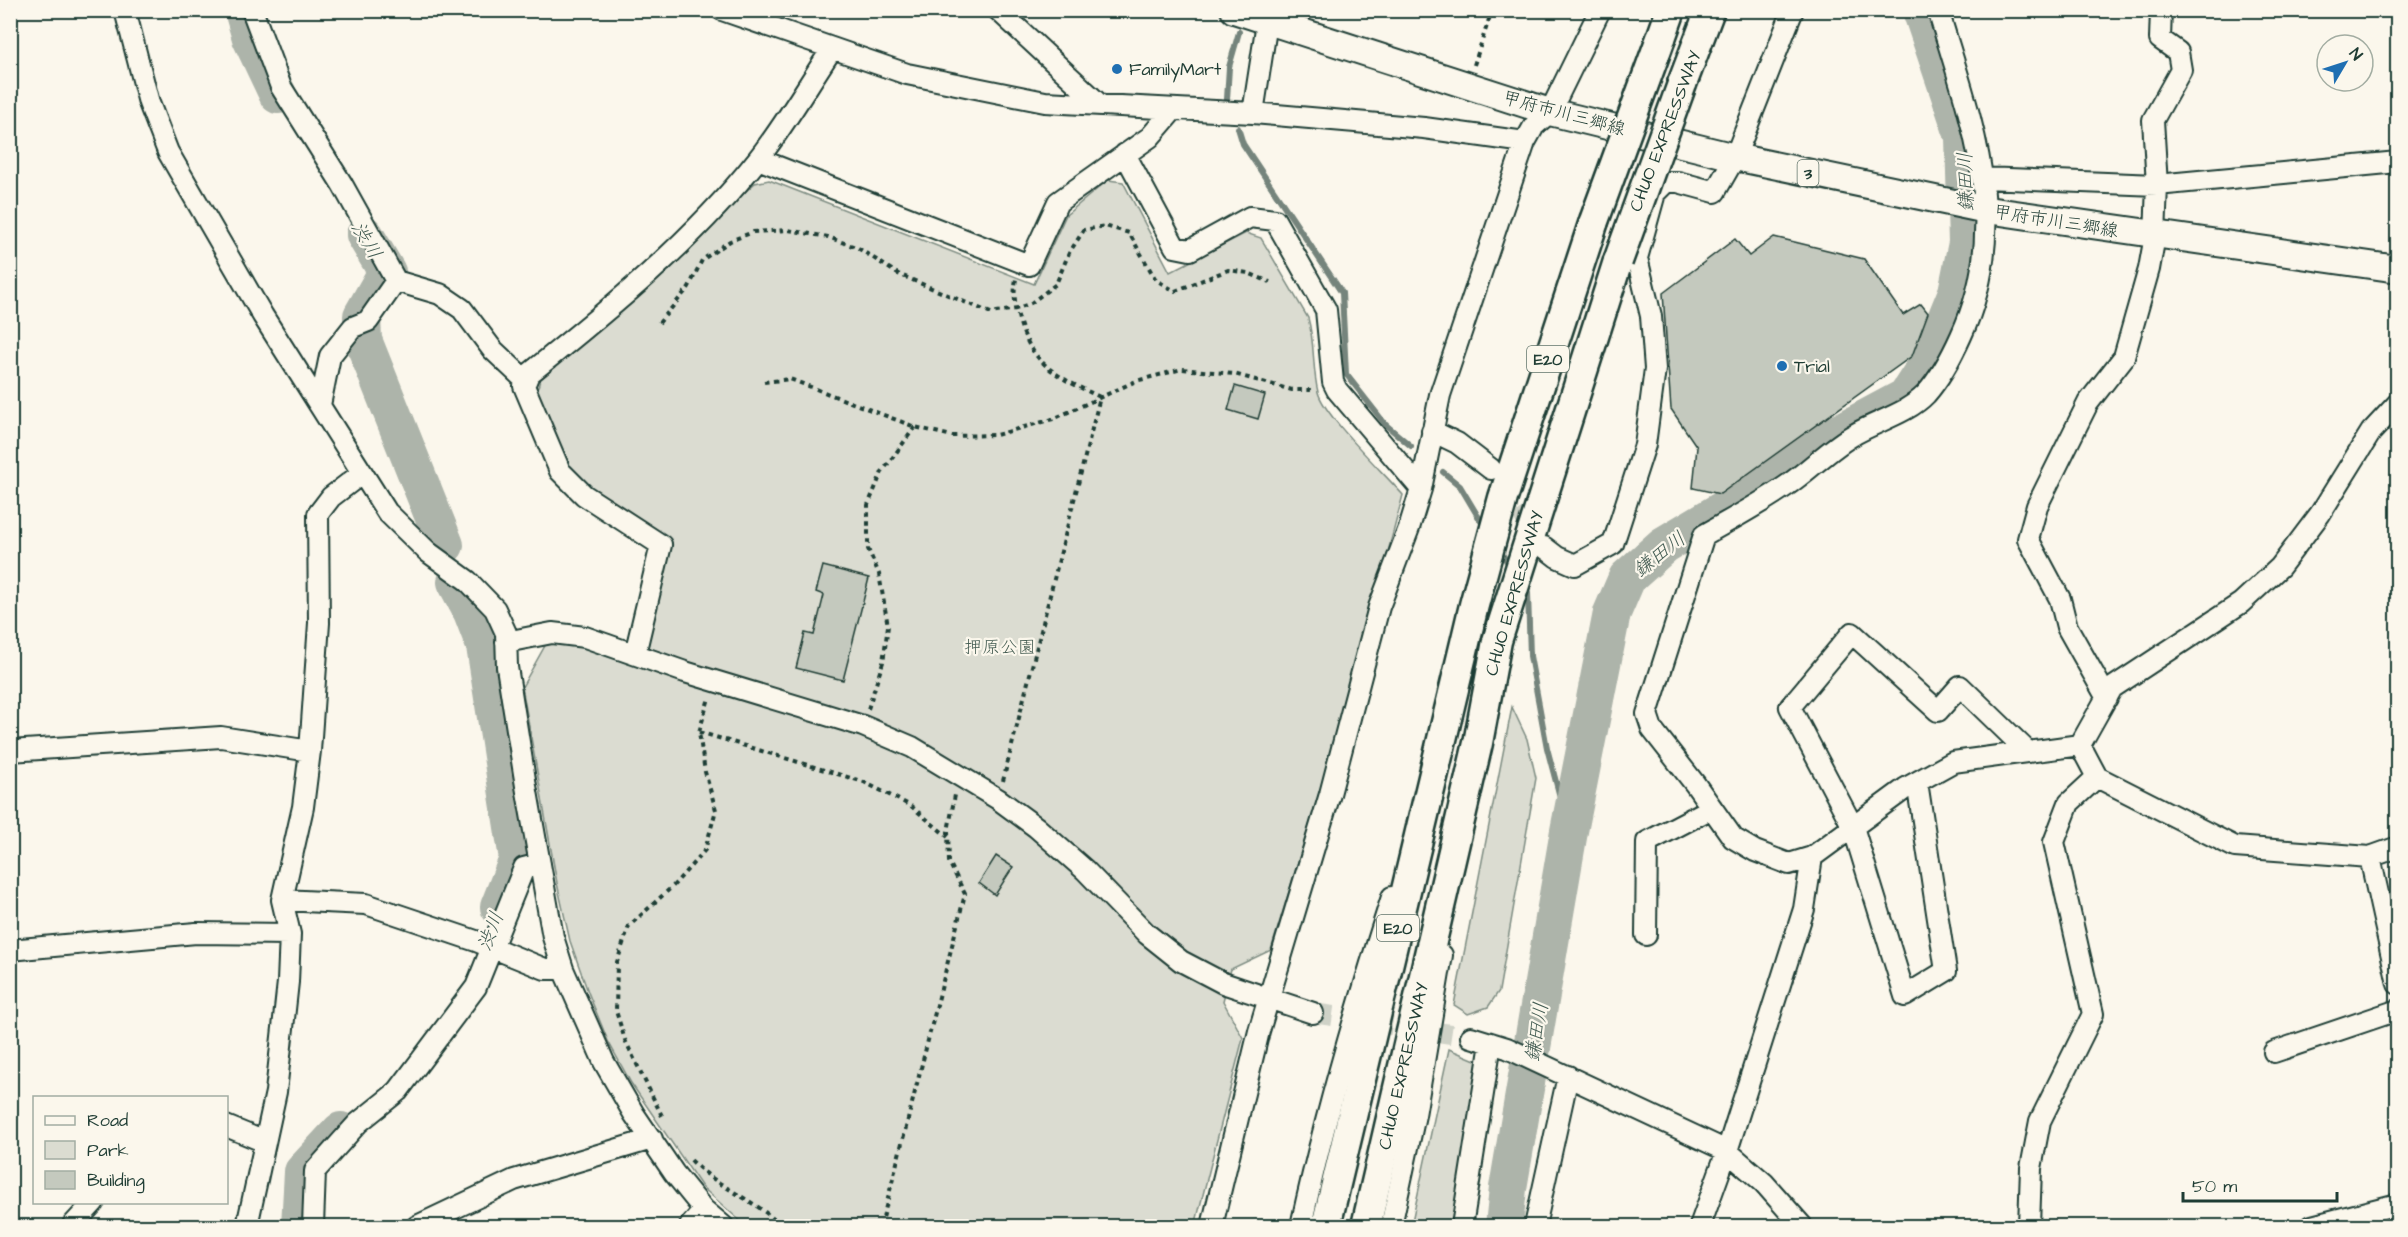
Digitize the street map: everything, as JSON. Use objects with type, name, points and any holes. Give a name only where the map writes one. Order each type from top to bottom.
[{"type":"highway","name":"CHUO EXPRESSWAY","points":[[1326,1227],[1469,628],[1503,498],[1594,221],[1671,10]]},
{"type":"highway","name":"CHUO EXPRESSWAY","points":[[1366,1227],[1478,742],[1494,659],[1536,542],[1618,261],[1710,10]]},
{"type":"main road","name":"甲府市川三郷線","points":[[1252,15],[1550,112],[1735,157],[1987,210],[2155,236],[2397,269]]},
{"type":"street","points":[[125,10],[148,103],[168,152],[257,306],[387,512],[428,552],[468,581],[495,609],[506,633],[507,667],[540,864],[553,937],[563,969],[604,1062],[674,1173],[704,1210],[723,1227]]},
{"type":"street","points":[[252,10],[281,87],[342,184],[396,281],[440,294],[462,309],[492,349],[526,381]]},
{"type":"street","points":[[722,10],[908,74],[1045,102],[1253,113],[1425,128],[1525,142]]},
{"type":"street","points":[[998,10],[1099,104]]},
{"type":"street","points":[[1212,1227],[1259,1031],[1330,794],[1379,607],[1410,528],[1421,489],[1440,395],[1525,142],[1534,126],[1550,112],[1600,10]]},
{"type":"street","points":[[1536,542],[1557,557],[1575,565],[1613,544],[1645,445],[1655,369],[1651,316],[1637,258],[1655,193],[1666,182],[1678,182],[1715,192],[1735,157],[1793,10]]},
{"type":"street","points":[[1938,10],[1978,147],[1987,210],[1986,252],[1972,312],[1953,353],[1925,395],[1896,414],[1854,434],[1787,485],[1704,535],[1647,714],[1652,729],[1733,838],[1755,851],[1789,864],[1812,857],[1917,782],[1953,762],[2080,745]]},
{"type":"street","points":[[2107,698],[2067,627],[2060,599],[2028,539],[2037,506],[2088,403],[2124,357],[2149,269],[2155,236],[2157,185],[2153,120],[2181,70],[2178,52],[2160,39],[2161,10]]},
{"type":"street","points":[[1252,15],[1253,113]]},
{"type":"street","points":[[635,654],[661,545],[584,495],[560,471],[524,386],[529,375],[615,305],[706,218],[758,159],[832,49]]},
{"type":"street","points":[[758,159],[1029,265],[1058,202],[1150,137],[1174,109]]},
{"type":"street","points":[[1125,154],[1175,247],[1191,250],[1250,217],[1275,220],[1326,310],[1333,382],[1337,390],[1421,489]]},
{"type":"street","points":[[1983,178],[2157,185],[2397,162]]},
{"type":"street","points":[[320,405],[330,356],[396,281]]},
{"type":"street","points":[[2080,745],[2112,688],[2241,603],[2280,567],[2320,514],[2371,432],[2397,403]]},
{"type":"street","points":[[1432,431],[1457,443],[1491,469]]},
{"type":"street","points":[[247,1227],[276,1092],[288,982],[290,934],[282,900],[303,807],[310,751],[319,623],[318,514],[330,497],[361,474]]},
{"type":"street","points":[[506,642],[552,633],[585,637],[863,726],[912,747],[998,799],[1036,827],[1085,870],[1147,934],[1181,961],[1222,983],[1313,1013]]},
{"type":"street","points":[[1917,782],[1946,971],[1905,996],[1853,827],[1790,707],[1852,633],[1938,711],[1959,686],[2027,751]]},
{"type":"street","points":[[1301,1227],[1317,1152],[1365,978],[1445,735]]},
{"type":"street","points":[[10,751],[221,737],[310,751]]},
{"type":"street","points":[[1391,1227],[1415,1115],[1478,742]]},
{"type":"street","points":[[2080,745],[2097,777],[2235,847],[2370,857],[2397,847]]},
{"type":"street","points":[[2029,1227],[2031,1168],[2040,1121],[2093,1014],[2054,842],[2069,803],[2097,777]]},
{"type":"street","points":[[1646,935],[1647,842],[1712,808]]},
{"type":"street","points":[[1700,1227],[1728,1151],[1804,909],[1812,857]]},
{"type":"street","points":[[2370,857],[2397,984]]},
{"type":"street","points":[[313,1227],[315,1171],[358,1123],[398,1091],[476,987],[486,946],[524,867],[540,864]]},
{"type":"street","points":[[282,900],[366,904],[545,969],[563,969]]},
{"type":"street","points":[[10,950],[173,934],[290,934]]},
{"type":"street","points":[[2274,1052],[2397,1010]]},
{"type":"street","points":[[1472,1037],[1499,1045],[1728,1151],[1764,1184],[1802,1227]]},
{"type":"street","points":[[1462,1227],[1499,1045]]},
{"type":"street","points":[[1535,1227],[1562,1074]]},
{"type":"street","points":[[228,1127],[265,1142]]},
{"type":"street","points":[[417,1227],[514,1180],[652,1139]]},
{"type":"street","points":[[72,1227],[93,1204]]},
{"type":"street","points":[[2312,1227],[2397,1204]]},
{"type":"street","points":[[690,1227],[704,1210]]},
{"type":"path","points":[[1468,86],[1492,10]]},
{"type":"path","points":[[659,322],[689,287],[702,260],[730,241],[753,232],[788,230],[828,237],[848,244],[898,274],[991,313],[1016,309],[1031,303],[1056,284],[1069,253],[1084,230],[1105,226],[1129,233],[1156,280],[1175,291],[1228,270],[1248,273],[1270,282]]},
{"type":"path","points":[[1020,262],[1012,296],[1035,358],[1060,379],[1100,397]]},
{"type":"path","points":[[764,382],[790,379],[915,427],[952,436],[996,435],[1053,419],[1136,381],[1182,369],[1234,374],[1292,390],[1337,390]]},
{"type":"path","points":[[998,799],[1100,397]]},
{"type":"path","points":[[863,726],[883,662],[888,626],[879,573],[868,549],[868,505],[882,472],[915,427]]},
{"type":"path","points":[[668,1125],[622,1030],[616,1011],[617,962],[629,926],[673,886],[705,850],[716,810],[705,772],[699,732],[708,678]]},
{"type":"path","points":[[699,732],[864,782],[911,806],[948,838]]},
{"type":"path","points":[[881,1227],[965,894],[949,862],[948,838],[958,775]]},
{"type":"path","points":[[687,1153],[693,1162],[771,1216],[781,1227]]},
{"type":"green space","name":"押原公園","points":[[769,180],[1034,284],[1066,215],[1108,180],[1123,182],[1170,272],[1246,233],[1261,238],[1308,318],[1316,383],[1323,402],[1343,429],[1403,495],[1382,574],[1368,606],[1325,774],[1271,950],[1231,969],[1223,1001],[1243,1038],[1195,1226],[746,1226],[702,1187],[631,1083],[608,1041],[588,992],[570,941],[557,883],[522,687],[546,644],[573,640],[642,668],[668,543],[581,485],[561,466],[536,394],[540,380],[643,292],[702,231],[755,183]]},
{"type":"green space","points":[[1512,707],[1527,739],[1536,778],[1499,991],[1488,1007],[1468,1014],[1454,1005]]},
{"type":"green space","points":[[1449,1049],[1480,1062],[1456,1226],[1411,1226]]},
{"type":"building","points":[[1774,237],[1864,259],[1903,315],[1921,304],[1928,313],[1912,356],[1720,494],[1693,488],[1697,447],[1671,409],[1663,293],[1735,239],[1749,256]]},
{"type":"building","points":[[1235,386],[1265,395],[1258,419],[1228,410]]},
{"type":"building","points":[[823,566],[869,578],[843,680],[796,668],[805,633],[814,635],[824,595],[816,592]]},
{"type":"building","points":[[996,856],[1013,867],[995,895],[979,883]]},
{"type":"waterway","name":"渋川","points":[[243,10],[251,38],[278,95]]},
{"type":"waterway","name":"鎌田川","points":[[1504,1226],[1508,1188],[1569,831],[1612,613],[1627,578],[1664,545],[1771,481],[1822,442],[1906,397],[1928,363],[1957,292],[1967,243],[1964,137],[1921,10]]},
{"type":"waterway","points":[[1227,99],[1229,67],[1239,32]]},
{"type":"waterway","points":[[1238,128],[1243,144],[1342,293],[1346,374],[1386,425],[1411,446]]},
{"type":"waterway","name":"渋川","points":[[365,235],[387,272],[362,316],[363,340],[445,545]]},
{"type":"waterway","points":[[1443,472],[1460,486],[1485,528]]},
{"type":"waterway","points":[[1499,549],[1511,568]]},
{"type":"waterway","name":"渋川","points":[[456,582],[472,612],[485,646],[518,859],[499,907]]},
{"type":"waterway","points":[[1523,587],[1528,593],[1530,656],[1547,748],[1569,831]]},
{"type":"waterway","name":"渋川","points":[[300,1226],[303,1172],[341,1131]]},
{"type":"tunnel","points":[[1502,485],[1538,537]]},
{"type":"tunnel","points":[[1313,1013],[1471,1037]]},
{"type":"place","name":"FamilyMart","points":[[1117,69]]},
{"type":"place","name":"Trial","points":[[1782,366]]}]
